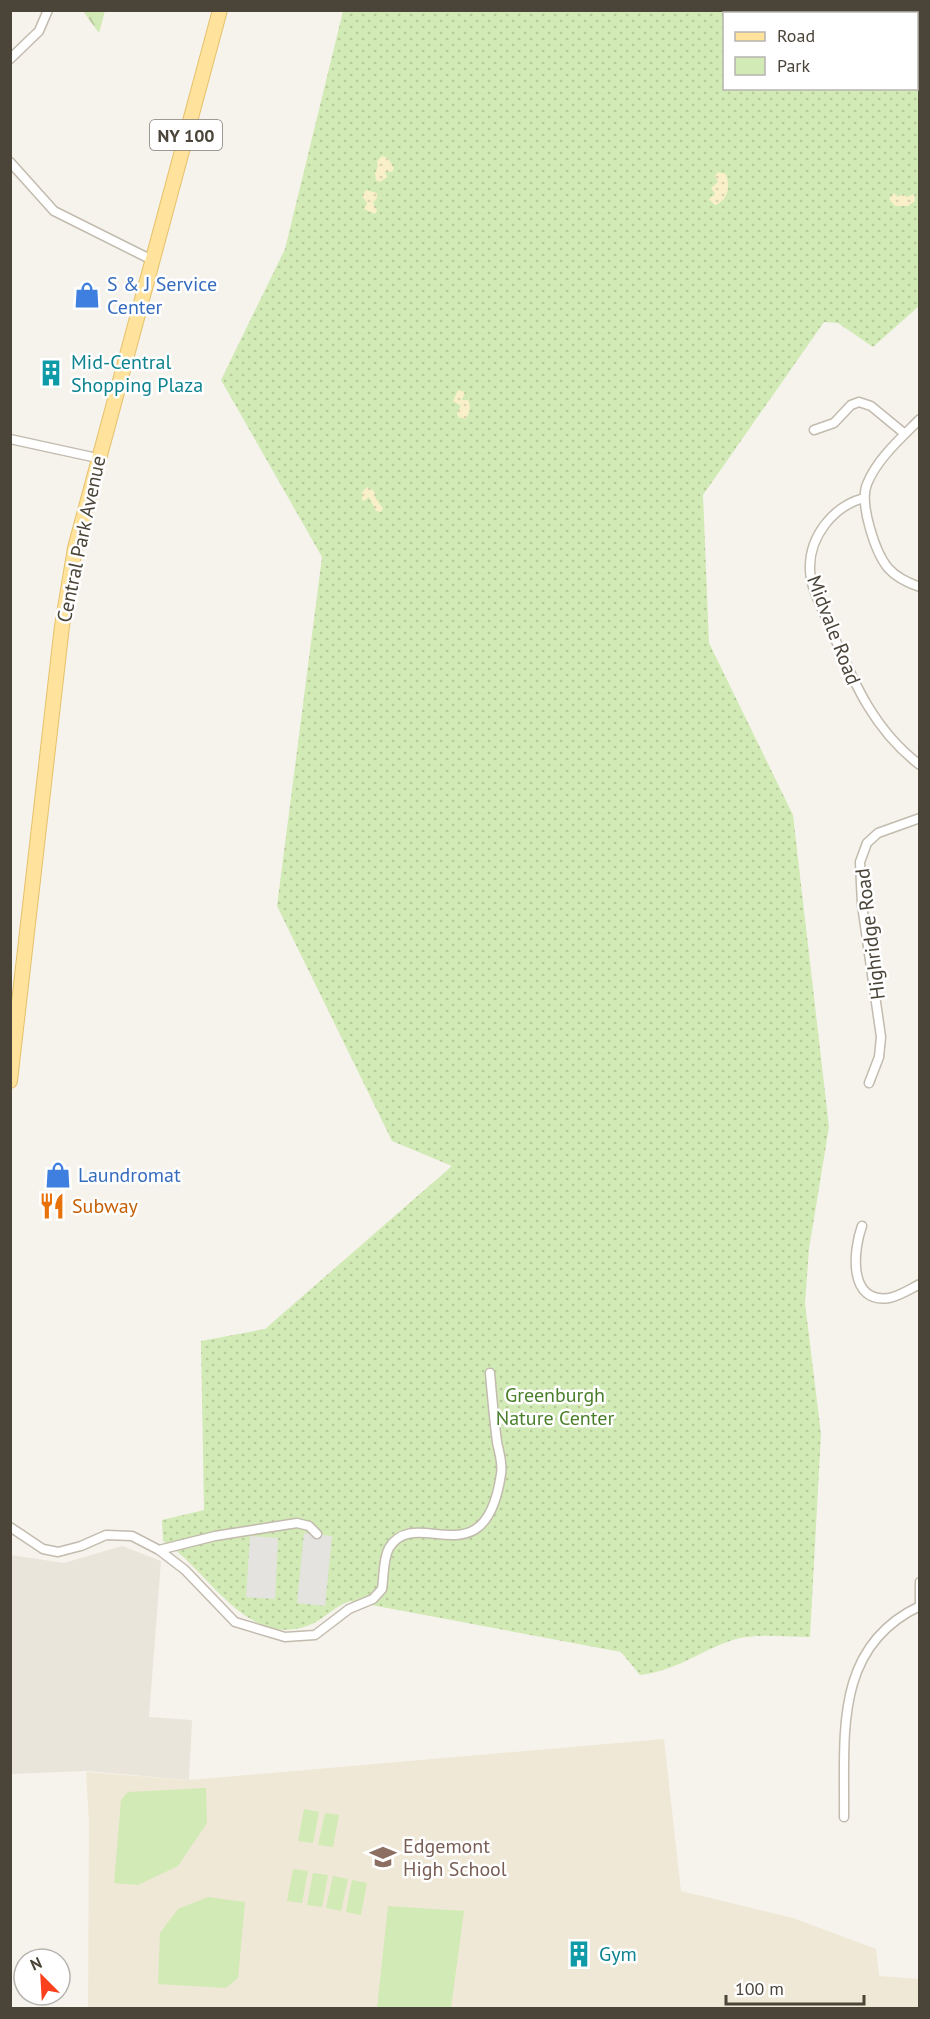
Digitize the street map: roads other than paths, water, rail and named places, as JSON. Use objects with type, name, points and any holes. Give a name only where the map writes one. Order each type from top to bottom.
[{"type":"main road","name":"Central Park Avenue","points":[[10,1081],[65,600],[75,548],[97,458],[220,10]]},
{"type":"street","points":[[10,59],[39,32],[48,10]]},
{"type":"street","points":[[11,166],[54,211],[152,260]]},
{"type":"street","points":[[814,430],[834,423],[850,405],[859,402],[872,406],[905,434]]},
{"type":"street","points":[[920,418],[870,478],[864,498],[870,525],[884,561],[901,578],[920,587]]},
{"type":"street","points":[[10,439],[97,458]]},
{"type":"street","name":"Midvale Road","points":[[864,498],[845,506],[815,537],[811,552],[811,582],[867,708],[882,729],[920,765]]},
{"type":"street","name":"Highridge Road","points":[[869,1083],[879,1057],[881,1037],[862,905],[860,861],[872,837],[886,829],[920,818]]},
{"type":"street","points":[[862,1226],[854,1250],[858,1280],[865,1291],[876,1297],[888,1298],[920,1284]]},
{"type":"street","points":[[10,1527],[43,1549],[58,1552],[81,1546],[106,1535],[132,1536],[159,1550],[185,1570],[235,1622],[285,1637],[315,1635],[349,1609],[379,1593],[382,1588],[387,1553],[397,1540],[412,1534],[469,1533],[482,1527],[494,1507],[502,1471],[490,1374]]},
{"type":"street","points":[[159,1550],[215,1536],[297,1523],[309,1526],[317,1534]]},
{"type":"street","points":[[844,1817],[846,1719],[855,1672],[863,1656],[889,1623],[920,1605],[920,1582]]},
{"type":"place","name":"S & J Service Center","points":[[87,295]]},
{"type":"place","name":"Mid-Central Shopping Plaza","points":[[51,373]]},
{"type":"place","name":"Laundromat","points":[[58,1175]]},
{"type":"place","name":"Subway","points":[[52,1206]]},
{"type":"place","name":"Edgemont High School","points":[[383,1857]]},
{"type":"place","name":"Gym","points":[[579,1954]]},
{"type":"park label","name":"Greenburgh Nature Center","points":[[555,1406]]}]
